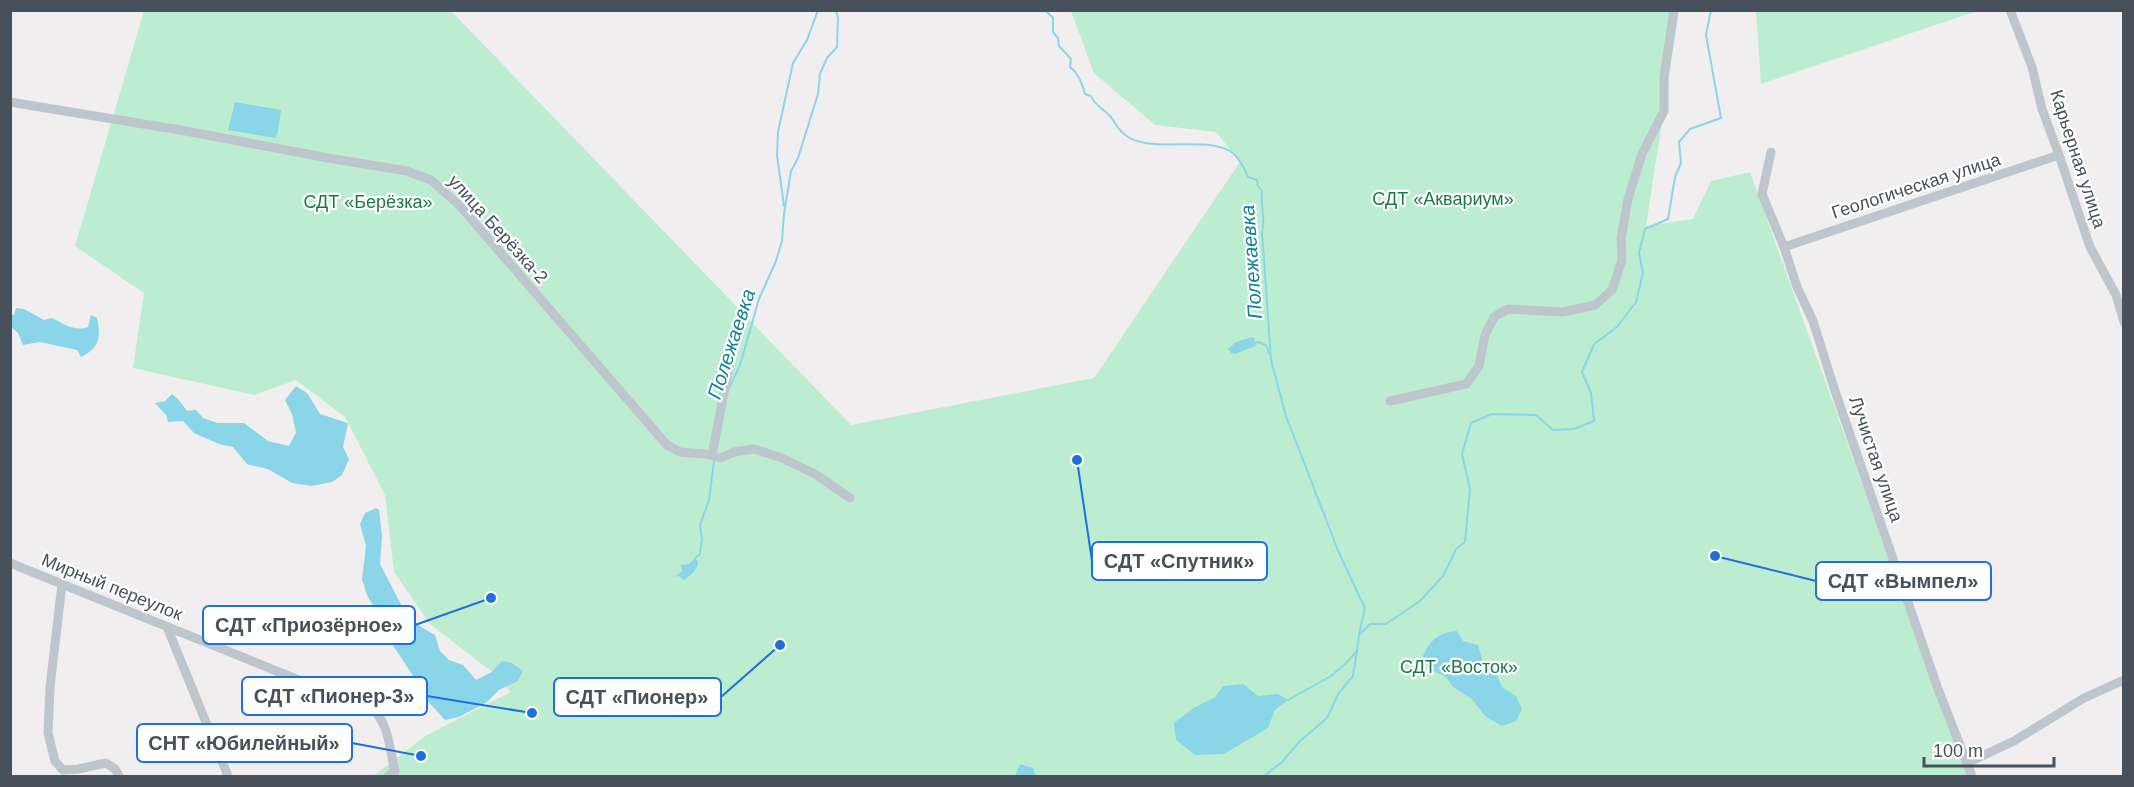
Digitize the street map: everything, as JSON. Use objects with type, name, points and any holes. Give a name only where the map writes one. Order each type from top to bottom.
[{"type":"street","points":[[1390,401],[1466,384],[1479,366],[1485,335],[1494,317],[1509,309],[1563,312],[1595,305],[1612,290],[1622,260],[1622,239],[1628,199],[1642,154],[1664,111],[1664,77],[1674,10]]},
{"type":"street","name":"Карьерная улица","points":[[2010,10],[2032,68],[2042,109],[2060,155],[2090,247],[2116,295],[2124,322]]},
{"type":"street","name":"улица Берёзка-2","points":[[10,102],[407,171],[431,180],[460,206],[662,440],[680,452],[721,458],[734,452],[754,449],[782,458],[815,474],[850,498]]},
{"type":"street","name":"Лучистая улица","points":[[1771,152],[1762,194],[1797,286],[1813,321],[1838,402],[1934,678],[1972,777]]},
{"type":"street","name":"Геологическая улица","points":[[1784,247],[2060,155]]},
{"type":"street","points":[[712,455],[734,341]]},
{"type":"street","name":"Мирный переулок","points":[[10,563],[373,710],[380,716],[384,725],[392,774]]},
{"type":"street","points":[[62,584],[50,687],[48,733],[51,749],[55,760],[63,770],[78,770],[106,763],[115,769],[119,777]]},
{"type":"street","points":[[167,627],[228,777]]},
{"type":"street","points":[[1967,763],[2014,741],[2085,698],[2124,680]]},
{"type":"green space","points":[[1756,10],[1977,11],[1761,84]]},
{"type":"green space","points":[[144,11],[451,11],[851,425],[1094,378],[1240,162],[1216,132],[1155,125],[1094,73],[1071,11],[1679,11],[1646,226],[1693,219],[1711,181],[1750,172],[1967,776],[373,776],[427,735],[511,692],[492,672],[430,624],[394,572],[385,495],[345,417],[296,380],[254,395],[133,368],[144,293],[75,246]]},
{"type":"water","points":[[235,102],[281,110],[275,138],[228,130]]},
{"type":"water","points":[[16,308],[24,309],[44,320],[52,318],[79,329],[88,327],[91,315],[97,318],[98,341],[92,350],[81,357],[77,350],[40,342],[23,345],[18,333],[11,327],[11,315],[14,315]]},
{"type":"water","points":[[1252,337],[1256,346],[1235,354],[1228,349],[1236,342]]},
{"type":"water","points":[[296,386],[307,393],[320,414],[348,423],[343,447],[349,459],[342,475],[332,482],[312,486],[292,483],[268,469],[247,464],[233,447],[219,444],[194,433],[183,421],[168,422],[166,415],[155,403],[165,401],[172,394],[187,411],[196,410],[203,418],[217,423],[244,423],[268,441],[289,446],[296,433],[292,414],[285,400]]},
{"type":"water","points":[[376,508],[379,510],[382,536],[380,564],[406,614],[435,635],[440,651],[449,660],[463,665],[476,680],[492,672],[502,661],[512,663],[523,671],[518,681],[499,690],[487,702],[459,717],[445,720],[424,697],[389,639],[367,595],[362,579],[366,546],[360,524],[365,513]]},
{"type":"water","points":[[695,558],[698,562],[691,574],[684,580],[679,576],[675,577],[682,571],[681,565],[689,564]]},
{"type":"water","points":[[1457,631],[1463,641],[1478,645],[1483,662],[1494,669],[1502,687],[1516,696],[1522,709],[1516,721],[1502,726],[1485,716],[1472,699],[1453,687],[1446,677],[1429,669],[1423,656],[1429,645],[1440,635]]},
{"type":"water","points":[[1243,684],[1258,696],[1278,694],[1288,700],[1275,710],[1268,728],[1224,754],[1195,755],[1176,740],[1174,723],[1192,709],[1215,697],[1223,686]]},
{"type":"water","points":[[1020,764],[1033,768],[1036,776],[1015,776]]},
{"type":"waterway","name":"Полежаевка","points":[[784,206],[777,155],[778,132],[793,63],[807,40],[818,10]]},
{"type":"waterway","name":"Полежаевка","points":[[729,388],[740,365],[759,299],[782,241],[791,171],[798,158],[818,94],[820,74],[827,58],[837,47],[836,10]]},
{"type":"waterway","name":"Полежаевка","points":[[1045,10],[1053,18],[1053,32],[1058,38],[1059,46],[1071,59],[1070,67],[1078,76],[1085,94],[1091,96],[1124,134],[1139,142],[1151,144],[1193,144],[1219,147],[1233,153],[1248,177],[1257,180],[1262,191],[1262,232],[1271,360],[1286,416],[1339,553],[1365,608],[1359,634]]},
{"type":"waterway","name":"Полежаевка","points":[[1288,700],[1331,676],[1357,651],[1359,635],[1370,624],[1386,624],[1420,601],[1443,576],[1456,549],[1465,542],[1470,489],[1462,454],[1471,423],[1492,414],[1536,415],[1553,430],[1574,429],[1594,421],[1591,393],[1582,372],[1594,344],[1617,327],[1636,302],[1643,273],[1639,253],[1645,229],[1668,219],[1675,177],[1681,163],[1679,142],[1690,129],[1721,118],[1706,35],[1711,10]]},
{"type":"waterway","name":"Полежаевка","points":[[1255,343],[1266,345],[1269,353]]},
{"type":"waterway","name":"Полежаевка","points":[[695,558],[700,554],[702,539],[700,525],[709,500],[714,461]]},
{"type":"waterway","name":"Полежаевка","points":[[1264,776],[1282,762],[1299,742],[1327,718],[1339,693],[1353,676],[1357,651]]},
{"type":"place","name":"СДТ «Спутник»","points":[[1077,460]]},
{"type":"place","name":"СДТ «Вымпел»","points":[[1715,556]]},
{"type":"place","name":"СДТ «Приозёрное»","points":[[491,598]]},
{"type":"place","name":"СДТ «Пионер»","points":[[780,645]]},
{"type":"place","name":"СДТ «Пионер-3»","points":[[532,713]]},
{"type":"place","name":"СНТ «Юбилейный»","points":[[421,756]]},
{"type":"park label","name":"СДТ «Аквариум»","points":[[1443,199]]},
{"type":"park label","name":"СДТ «Берёзка»","points":[[368,202]]},
{"type":"park label","name":"СДТ «Восток»","points":[[1459,667]]}]
